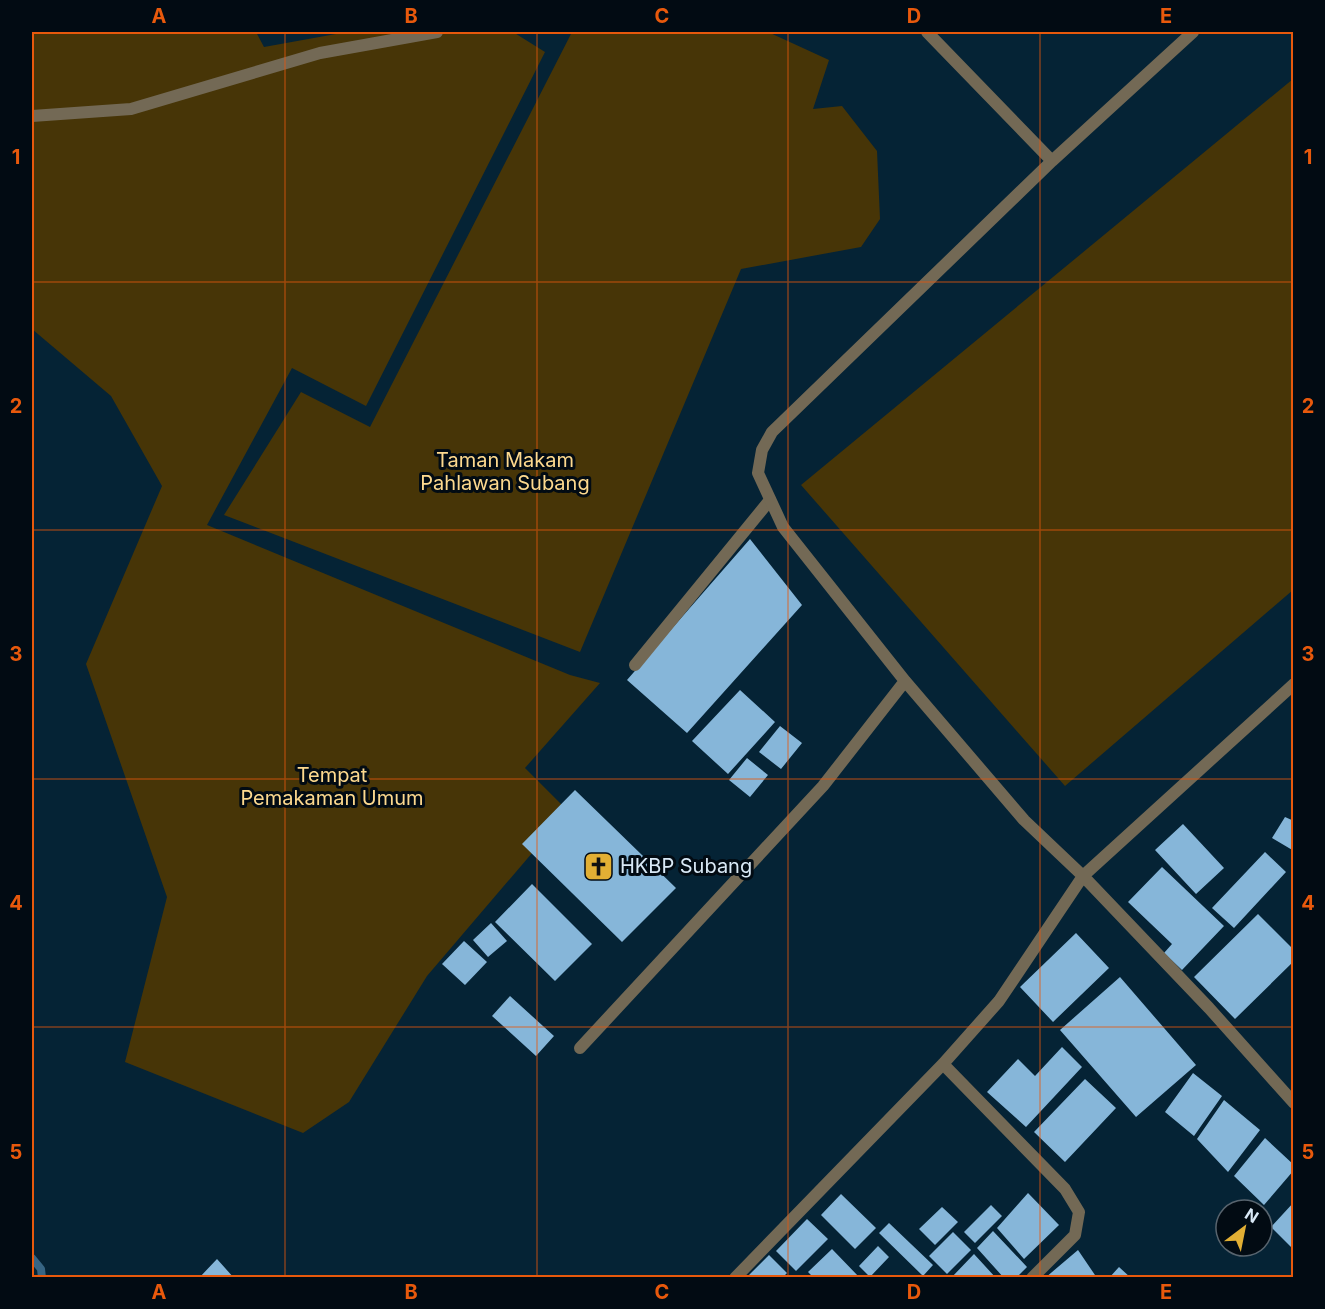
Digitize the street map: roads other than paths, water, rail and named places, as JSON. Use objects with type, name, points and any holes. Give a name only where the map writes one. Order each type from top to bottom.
[{"type":"street","points":[[32,116],[130,108],[320,53],[437,32]]},
{"type":"street","points":[[927,32],[1052,161]]},
{"type":"street","points":[[1193,32],[1052,161],[772,432],[762,450],[758,473],[783,527],[905,681],[1024,820],[1083,876],[1209,1008],[1293,1103]]},
{"type":"street","points":[[635,665],[770,500]]},
{"type":"street","points":[[580,1048],[823,786],[905,681]]},
{"type":"street","points":[[735,1278],[943,1064],[999,1001],[1083,876],[1293,684]]},
{"type":"street","points":[[943,1064],[1065,1189],[1080,1212],[1075,1234],[1032,1278]]},
{"type":"waterway","points":[[32,1258],[41,1269],[42,1278]]},
{"type":"place","name":"HKBP Subang","points":[[599,866]]},
{"type":"park label","name":"Taman Makam Pahlawan Subang","points":[[505,472]]},
{"type":"park label","name":"Tempat Pemakaman Umum","points":[[332,786]]}]
